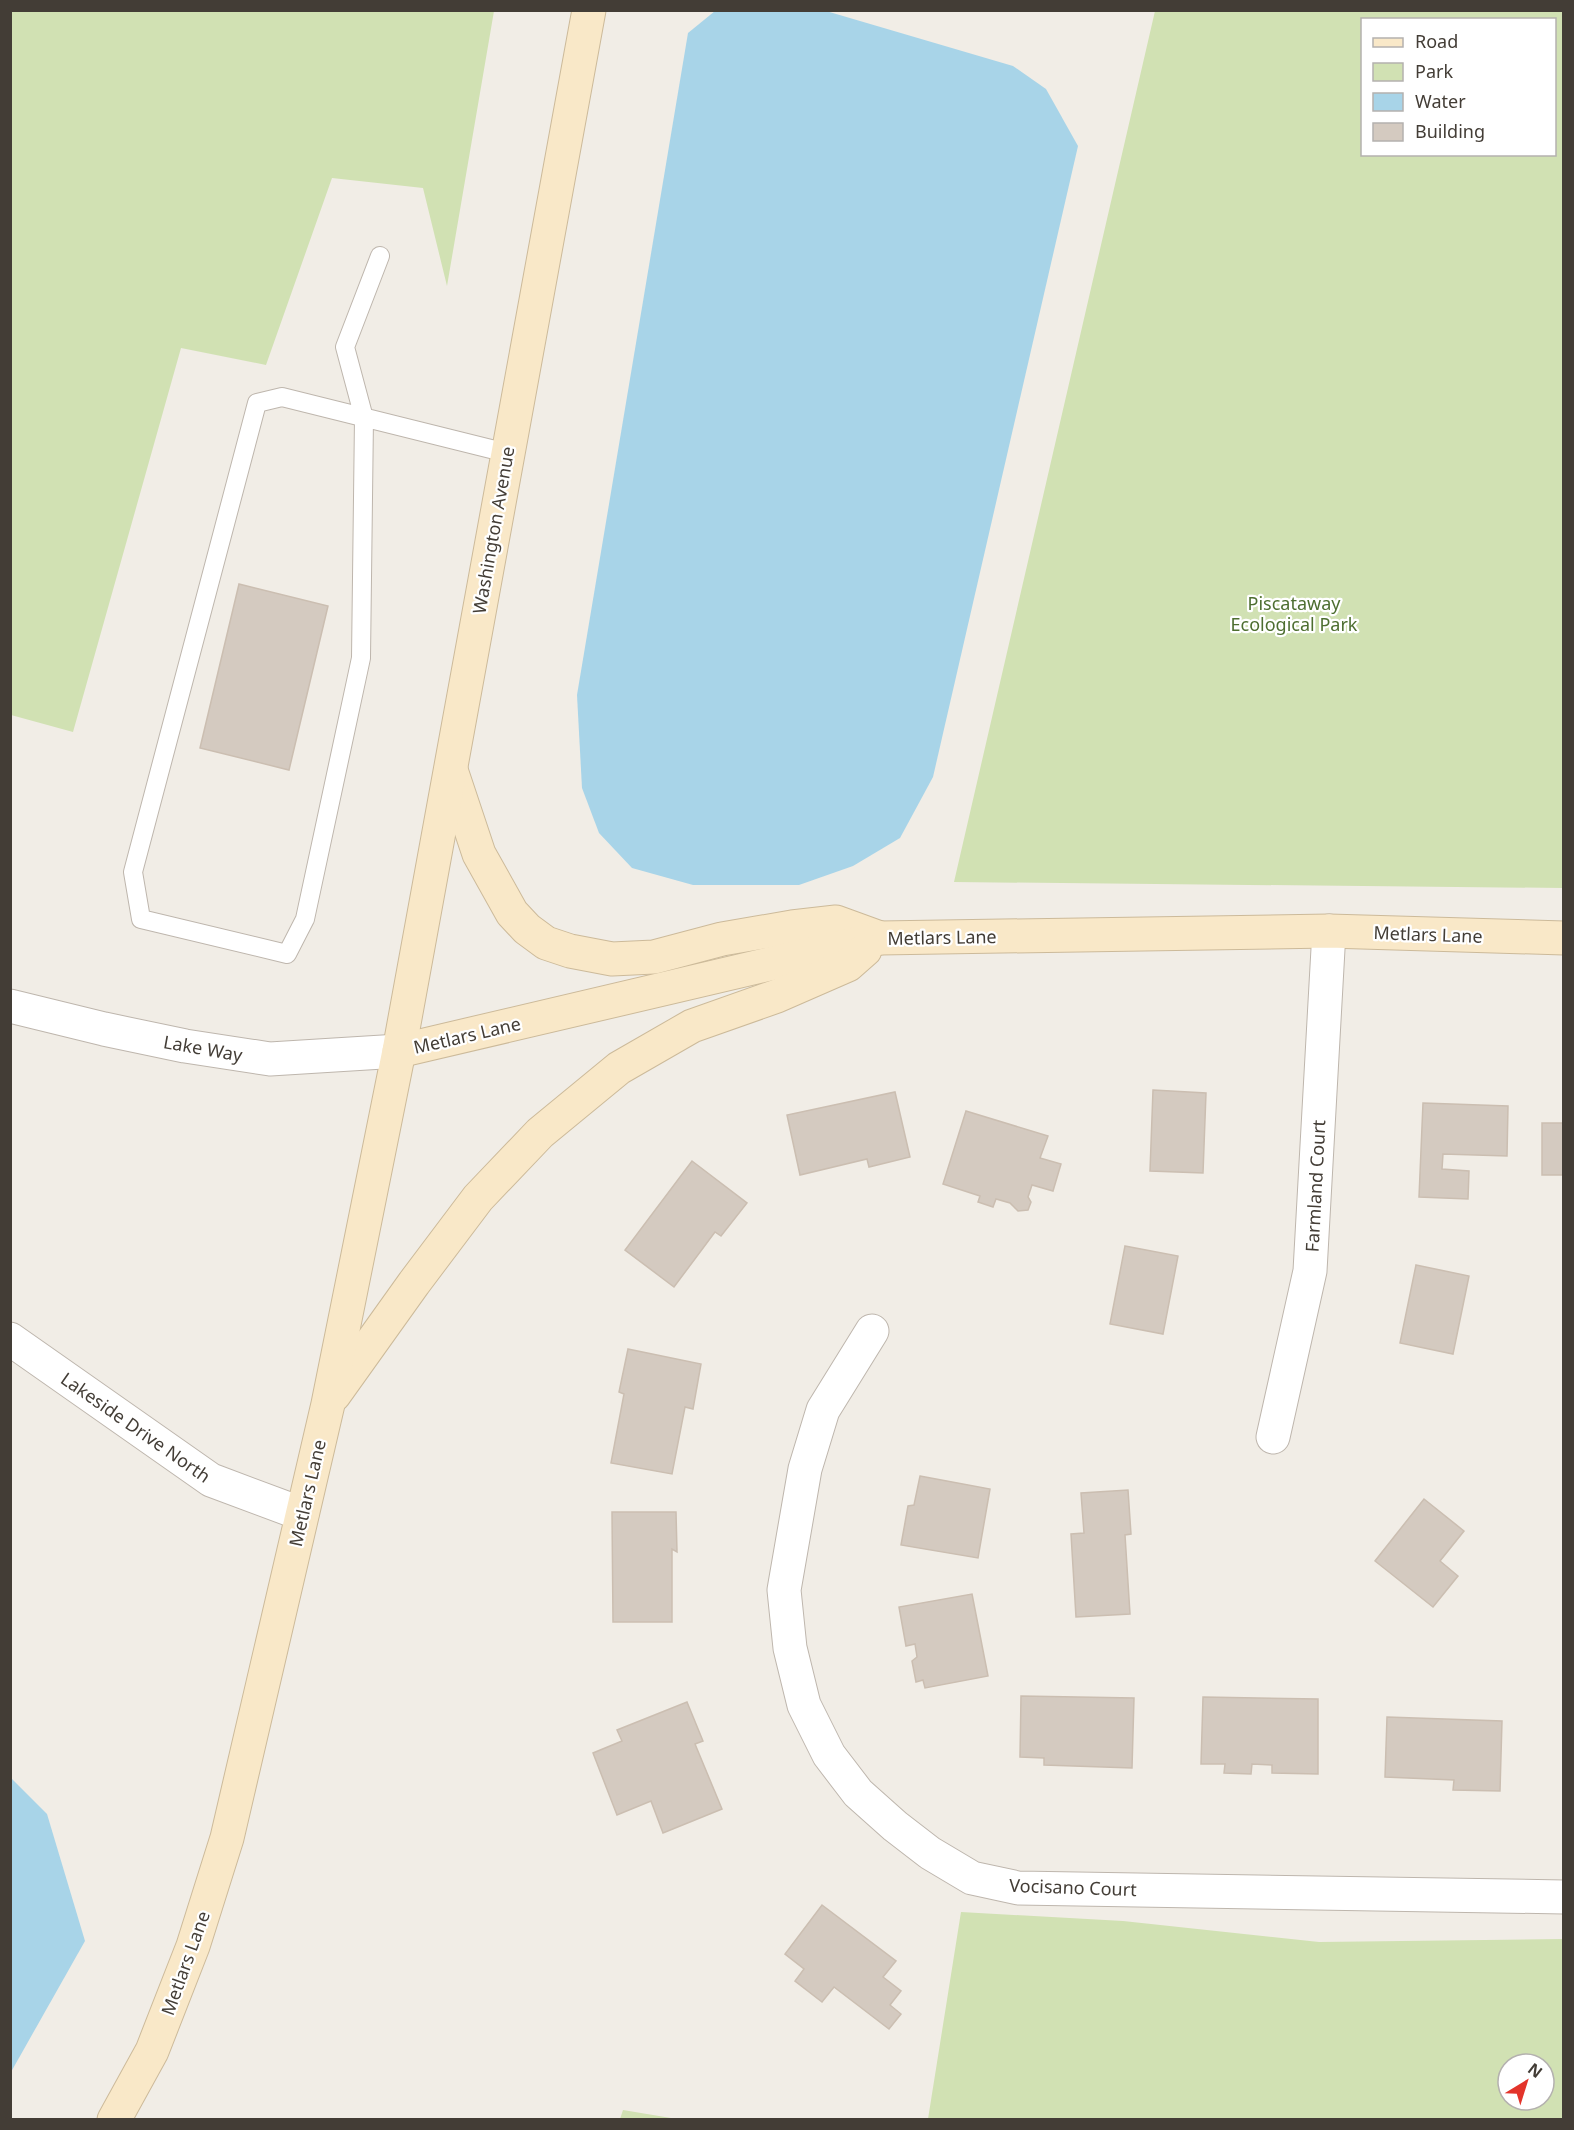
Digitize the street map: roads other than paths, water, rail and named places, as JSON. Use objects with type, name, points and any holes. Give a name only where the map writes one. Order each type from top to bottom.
[{"type":"main road","name":"Washington Avenue","points":[[399,1051],[589,10]]},
{"type":"main road","points":[[328,1404],[478,1198],[540,1133],[619,1068],[692,1026],[777,996],[848,965],[880,938],[836,922],[722,939],[654,957],[612,959],[570,951],[546,943],[527,929],[512,913],[479,854],[450,767]]},
{"type":"main road","name":"Metlars Lane","points":[[114,2120],[152,2051],[193,1946],[227,1838],[328,1404],[399,1051],[880,938],[1329,931],[1563,938]]},
{"type":"street","name":"Farmland Court","points":[[1273,1437],[1310,1271],[1329,931]]},
{"type":"street","name":"Lake Way","points":[[10,1006],[185,1046],[270,1059],[399,1051]]},
{"type":"street","name":"Vocisano Court","points":[[872,1330],[823,1410],[805,1469],[784,1590],[790,1648],[804,1705],[829,1755],[858,1793],[895,1826],[930,1853],[972,1878],[1018,1888],[1563,1897]]},
{"type":"street","name":"Lakeside Drive North","points":[[10,1339],[211,1480],[302,1514]]},
{"type":"lane","points":[[380,256],[345,346],[364,418],[361,658],[305,919],[287,954],[141,919],[133,872],[257,403],[282,397],[364,418],[507,453]]},
{"type":"water","points":[[715,11],[826,11],[1013,66],[1046,89],[1078,146],[933,777],[900,838],[853,866],[799,885],[693,885],[632,868],[599,833],[582,788],[577,695],[688,33]]},
{"type":"water","points":[[11,1778],[47,1814],[85,1941],[11,2072]]},
{"type":"park label","name":"Piscataway Ecological Park","points":[[1294,613]]}]
